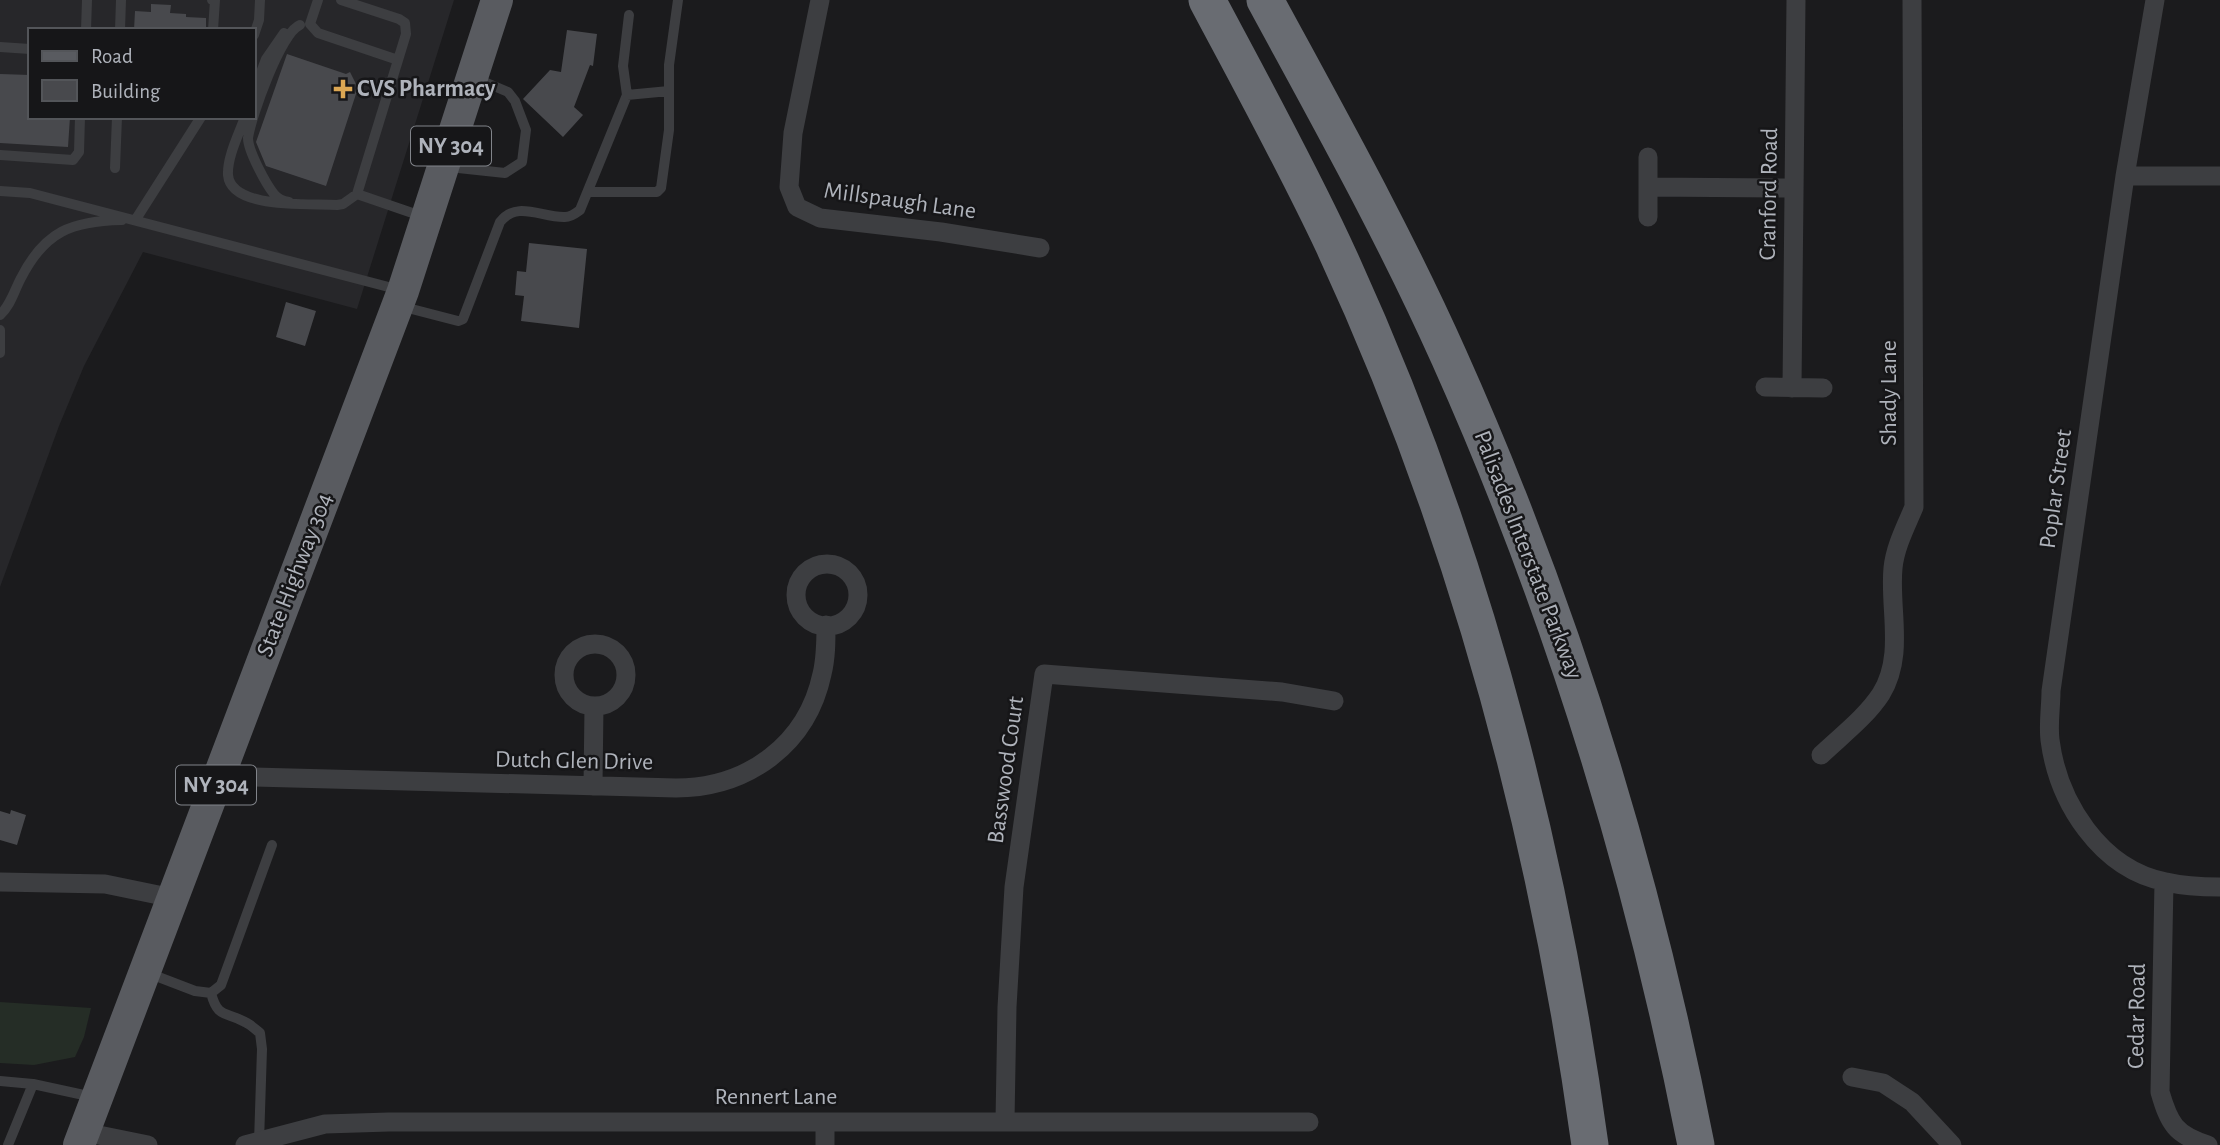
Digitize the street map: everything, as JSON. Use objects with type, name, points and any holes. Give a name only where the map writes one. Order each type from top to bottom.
[{"type":"highway","points":[[1207,0],[1333,245],[1407,420],[1450,538],[1488,658],[1537,842],[1573,1027],[1590,1145]]},
{"type":"highway","name":"Palisades Interstate Parkway","points":[[1265,0],[1366,186],[1423,299],[1475,416],[1545,593],[1587,714],[1640,897],[1670,1020],[1696,1145]]},
{"type":"main road","name":"State Highway 304","points":[[82,1138],[401,298],[497,0]]},
{"type":"street","name":"Millspaugh Lane","points":[[820,0],[793,133],[789,187],[797,207],[820,218],[954,233],[1040,248]]},
{"type":"street","name":"Cranford Road","points":[[1792,388],[1796,0]]},
{"type":"street","name":"Shady Lane","points":[[1822,755],[1864,714],[1881,693],[1893,665],[1893,568],[1899,543],[1914,507],[1912,0]]},
{"type":"street","name":"Poplar Street","points":[[2155,0],[2125,176],[2051,691],[2050,738],[2058,778],[2077,817],[2101,847],[2130,868],[2164,882],[2220,887]]},
{"type":"street","points":[[1648,157],[1648,217]]},
{"type":"street","points":[[2125,176],[2220,176]]},
{"type":"street","points":[[1648,187],[1794,188]]},
{"type":"street","points":[[1765,387],[1823,388]]},
{"type":"street","name":"Dutch Glen Drive","points":[[219,776],[676,788],[708,786],[740,777],[768,761],[800,727],[814,702],[824,662],[826,625]]},
{"type":"street","name":"Basswood Court","points":[[1005,1121],[1007,1007],[1014,887],[1044,674],[1282,692],[1334,702]]},
{"type":"street","points":[[593,786],[594,705]]},
{"type":"street","points":[[0,882],[105,884],[173,898]]},
{"type":"street","name":"Cedar Road","points":[[2164,882],[2160,1092],[2168,1119],[2194,1143]]},
{"type":"street","points":[[1852,1077],[1883,1083],[1912,1102],[1952,1145]]},
{"type":"street","name":"Rennert Lane","points":[[252,1144],[325,1124],[389,1122],[1309,1122]]},
{"type":"street","points":[[825,1122],[825,1145]]},
{"type":"street","points":[[82,1138],[148,1145]]},
{"type":"lane","points":[[86,28],[87,0]]},
{"type":"lane","points":[[120,28],[121,0]]},
{"type":"lane","points":[[212,0],[215,0],[213,28]]},
{"type":"lane","points":[[256,30],[260,20],[260,0]]},
{"type":"lane","points":[[256,114],[271,69],[290,32],[305,24],[318,0]]},
{"type":"lane","points":[[244,119],[229,164],[229,181],[245,197],[254,200],[344,204],[357,194],[407,34],[405,23],[399,19],[341,0]]},
{"type":"lane","points":[[589,192],[660,190],[669,130],[669,65],[678,0]]},
{"type":"lane","points":[[0,191],[30,193],[136,219],[401,298],[458,321],[463,319],[500,222],[507,213],[515,211],[568,218],[580,210],[627,95],[622,66],[629,15]]},
{"type":"lane","points":[[305,24],[318,33],[398,60]]},
{"type":"lane","points":[[256,85],[263,65],[282,34],[288,29],[305,24]]},
{"type":"lane","points":[[0,47],[28,49]]},
{"type":"lane","points":[[444,167],[505,173],[522,162],[526,130],[509,92],[472,77]]},
{"type":"lane","points":[[627,95],[669,91]]},
{"type":"lane","points":[[0,155],[73,160],[79,152],[80,119]]},
{"type":"lane","points":[[115,169],[117,119]]},
{"type":"lane","points":[[116,130],[123,119]]},
{"type":"lane","points":[[136,219],[200,119]]},
{"type":"lane","points":[[254,119],[248,138],[249,148],[272,192],[279,199],[289,202]]},
{"type":"lane","points":[[357,194],[428,218]]},
{"type":"lane","points":[[0,315],[8,309],[22,277],[38,251],[60,231],[90,220],[136,219]]},
{"type":"lane","points":[[0,331],[0,353]]},
{"type":"lane","points":[[145,972],[195,991],[211,993],[221,985],[272,845]]},
{"type":"lane","points":[[211,993],[219,1012],[245,1022],[260,1033],[262,1049],[252,1144]]},
{"type":"lane","points":[[0,1082],[33,1084],[97,1098]]},
{"type":"lane","points":[[8,1145],[33,1084]]},
{"type":"shaded area","points":[[0,0],[454,0],[357,309],[143,252],[84,366],[0,587]]},
{"type":"shaded area","points":[[0,1002],[91,1008],[84,1037],[75,1057],[34,1065],[0,1063]]},
{"type":"building","points":[[151,4],[171,5],[170,13],[206,18],[206,28],[134,28],[135,11],[151,12]]},
{"type":"building","points":[[567,30],[597,34],[593,66],[590,65],[574,107],[583,115],[563,137],[523,99],[550,70],[561,72]]},
{"type":"building","points":[[287,54],[346,74],[350,72],[360,92],[356,94],[326,186],[266,166],[256,142]]},
{"type":"building","points":[[0,74],[28,75],[28,119],[70,119],[68,147],[0,143]]},
{"type":"building","points":[[529,243],[587,249],[579,328],[521,321],[524,296],[515,295],[517,271],[526,272]]},
{"type":"building","points":[[286,302],[316,311],[305,346],[276,337]]},
{"type":"building","points":[[11,810],[26,815],[17,845],[0,840],[0,811],[10,814]]},
{"type":"place","name":"CVS Pharmacy","points":[[343,89]]}]
